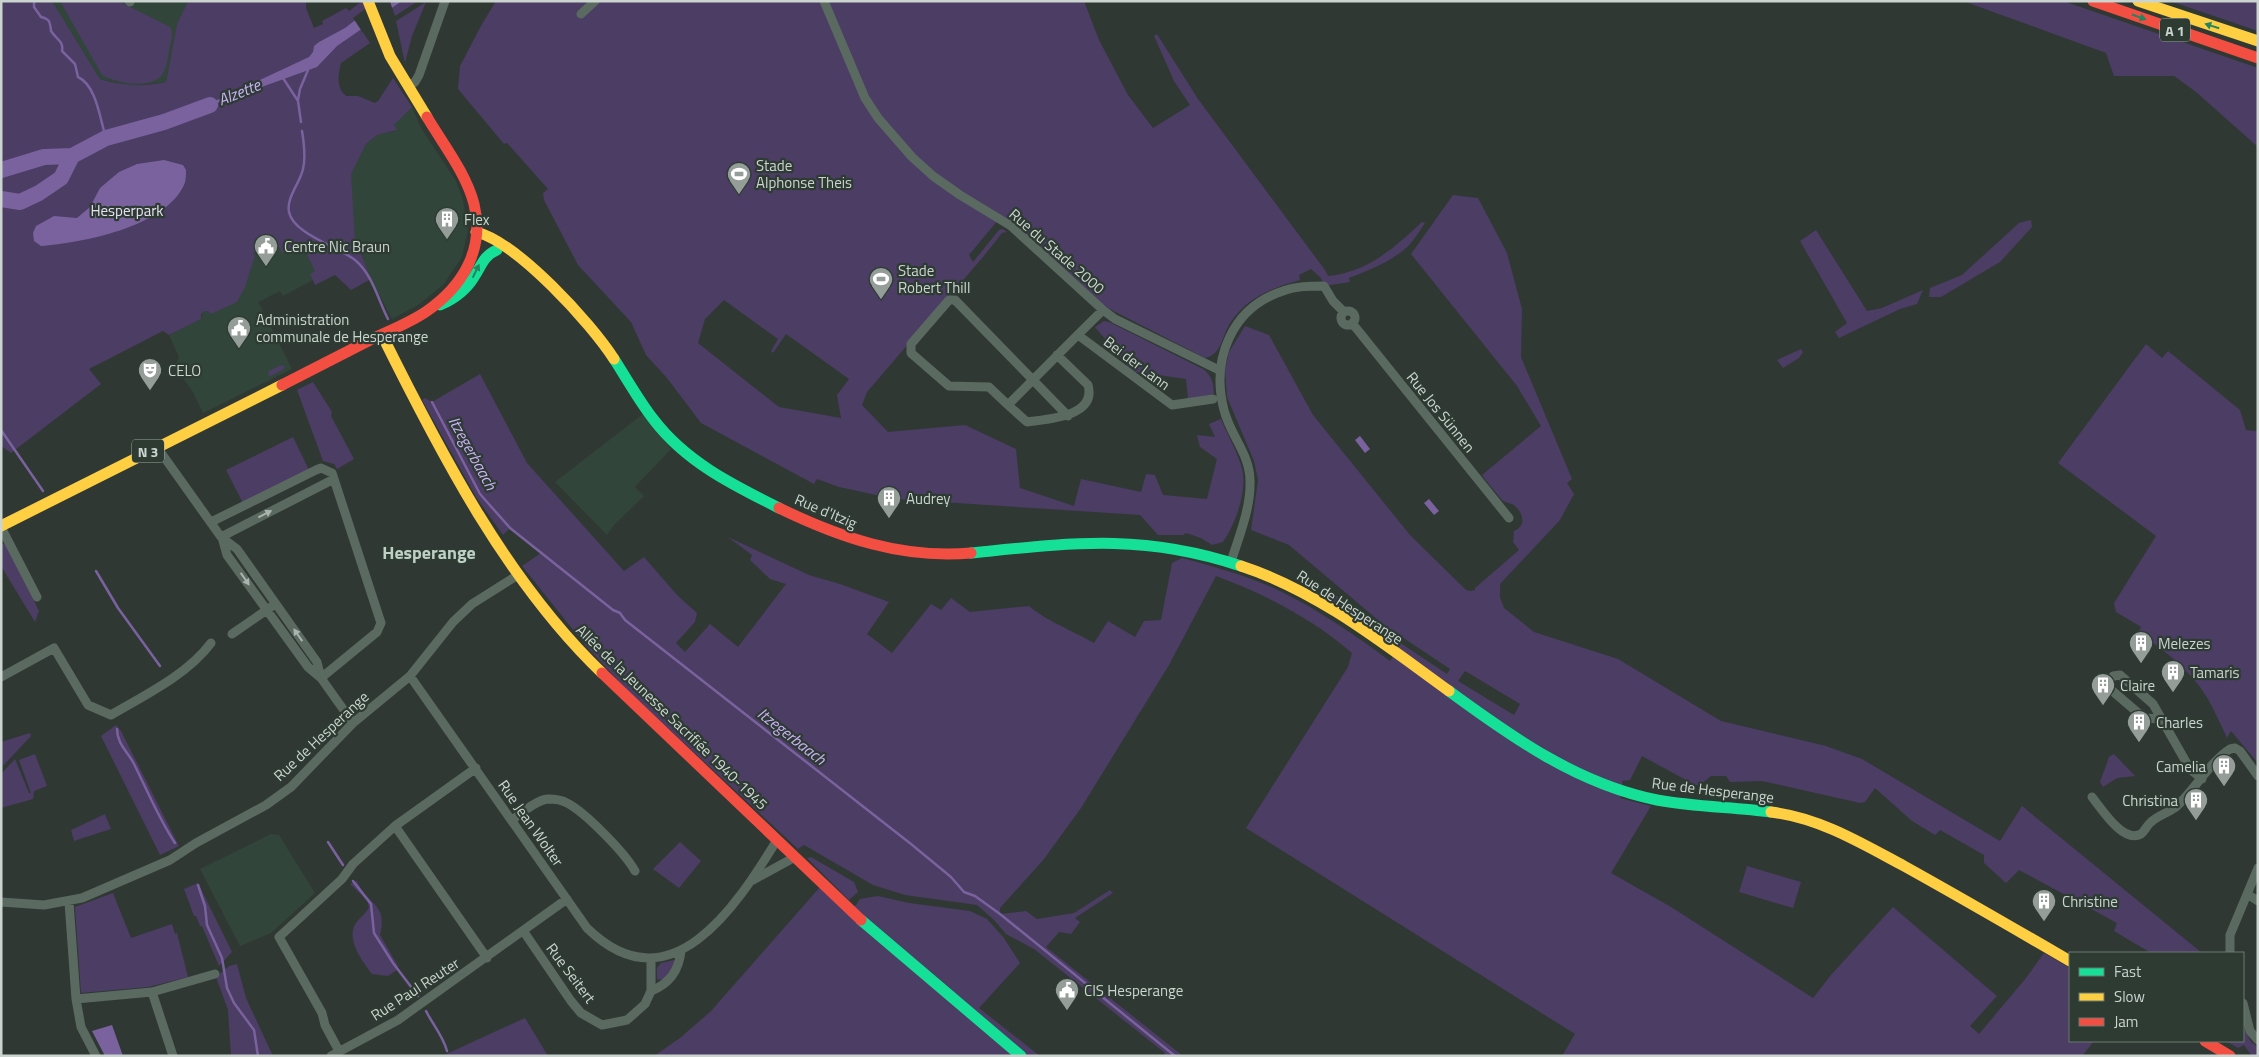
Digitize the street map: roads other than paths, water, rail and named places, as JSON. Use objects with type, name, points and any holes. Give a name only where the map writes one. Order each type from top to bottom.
[{"type":"main road","name":"N 3","points":[[1,527],[426,312],[447,295],[460,280],[469,264],[475,246],[474,204],[469,190],[390,56],[368,1]]},
{"type":"main road","name":"A 1","points":[[2093,1],[2258,58]]},
{"type":"main road","name":"A 1","points":[[2138,1],[2258,41]]},
{"type":"main road","name":"Rue d'Itzig","points":[[476,232],[493,237],[513,253],[553,287],[586,321],[604,344],[656,423],[680,447],[704,467],[736,486],[835,534],[872,546],[930,555],[966,554],[1067,543],[1114,542],[1177,548],[1231,562]]},
{"type":"main road","points":[[475,246],[513,253]]},
{"type":"main road","points":[[426,312],[450,301],[464,290],[475,275],[482,258],[496,250]]},
{"type":"main road","name":"Allée de la Jeunesse Sacrifiée 1940-1945","points":[[382,335],[413,398],[466,492],[518,575],[560,629],[599,670],[874,933],[1021,1056]]},
{"type":"main road","name":"Rue de Hesperange","points":[[1231,562],[1284,583],[1346,618],[1532,750],[1566,769],[1624,792],[1653,799],[1719,808],[1769,811],[1816,822],[1840,832],[1924,876],[2069,960]]},
{"type":"main road","points":[[2207,1042],[2230,1056]]},
{"type":"street","points":[[408,86],[419,75],[445,1]]},
{"type":"street","points":[[581,14],[595,1]]},
{"type":"street","name":"Rue du Stade 2000","points":[[824,1],[865,98],[878,118],[905,150],[933,176],[1011,226],[1103,310],[1115,318],[1219,370]]},
{"type":"street","name":"Rue Jos Sünnen","points":[[1219,370],[1224,348],[1234,329],[1247,313],[1264,300],[1283,291],[1304,286],[1324,286],[1333,301],[1344,312],[1341,315],[1342,322],[1346,324],[1352,323],[1509,518]]},
{"type":"street","points":[[1058,355],[1088,385],[1090,390],[1088,398],[1083,406],[1068,416],[1027,422],[989,387],[949,386],[911,353],[911,344],[949,300],[955,300],[1068,416]]},
{"type":"street","points":[[1008,405],[1103,310]]},
{"type":"street","name":"Bei der Lann","points":[[1078,335],[1172,405],[1213,400]]},
{"type":"street","points":[[1219,370],[1219,390],[1224,413],[1248,464],[1250,481],[1246,510],[1231,562]]},
{"type":"street","points":[[157,447],[222,537],[236,549],[276,604],[317,662],[321,678]]},
{"type":"street","points":[[211,522],[316,470],[327,469],[334,479],[381,623],[377,632],[321,678]]},
{"type":"street","points":[[222,537],[334,479]]},
{"type":"street","points":[[1,527],[37,597]]},
{"type":"street","points":[[222,537],[227,555],[308,667],[321,678],[353,722]]},
{"type":"street","name":"Rue de Hesperange","points":[[1,902],[44,905],[69,902],[101,891],[170,860],[196,843],[266,805],[291,786],[353,722],[410,676],[453,622],[472,604],[518,575]]},
{"type":"street","points":[[232,634],[276,604]]},
{"type":"street","points":[[1,677],[54,648],[88,705],[111,716],[154,690],[201,656],[211,643]]},
{"type":"street","points":[[2160,719],[2144,718],[2109,688],[2109,683],[2113,676],[2120,675],[2153,704],[2190,769],[2202,779]]},
{"type":"street","name":"Rue Jean Wolter","points":[[410,676],[587,928],[605,943],[627,954],[651,958],[681,951],[696,944],[708,933],[752,880],[777,840]]},
{"type":"street","points":[[2092,797],[2109,819],[2120,829],[2129,835],[2136,835],[2142,833],[2151,822],[2176,807],[2226,752],[2235,748],[2240,751],[2258,776]]},
{"type":"street","points":[[335,1054],[322,1013],[279,937],[342,879],[353,864],[395,826],[476,768]]},
{"type":"street","points":[[512,820],[542,800],[557,800],[567,803],[579,811],[628,858],[635,871]]},
{"type":"street","points":[[395,826],[487,958]]},
{"type":"street","name":"Rue Jean Wolter","points":[[752,880],[795,857]]},
{"type":"street","points":[[2230,952],[2230,935],[2258,868]]},
{"type":"street","points":[[2247,894],[2258,901]]},
{"type":"street","name":"Rue Paul Reuter","points":[[335,1054],[398,1020],[524,932],[567,899]]},
{"type":"street","points":[[69,902],[76,999],[81,1027],[96,1056]]},
{"type":"street","name":"Rue Seitert","points":[[524,932],[576,1007],[582,1013],[602,1024],[619,1023],[636,1014],[645,1004],[651,991]]},
{"type":"street","points":[[651,991],[671,978],[680,964],[681,951]]},
{"type":"street","points":[[651,958],[651,991]]},
{"type":"street","points":[[76,999],[152,992],[215,974]]},
{"type":"street","points":[[152,992],[173,1056]]},
{"type":"street","points":[[2244,1007],[2250,1031],[2258,1040]]},
{"type":"water","name":"Alzette","points":[[380,1],[402,1],[337,46],[317,67],[189,113],[309,57],[313,52],[314,46],[319,42],[345,28]]},
{"type":"water","points":[[164,160],[183,165],[186,170],[186,178],[184,185],[174,200],[159,212],[121,230],[78,241],[41,246],[34,241],[33,233],[36,226],[54,216],[77,218],[90,207],[100,188],[119,172],[137,164]]},
{"type":"water","points":[[1360,436],[1370,449],[1365,453],[1355,440]]},
{"type":"water","points":[[1429,499],[1439,511],[1434,515],[1424,503]]},
{"type":"water","points":[[112,1025],[123,1056],[105,1056],[92,1031]]},
{"type":"waterway","points":[[34,1],[34,7],[41,17],[49,21],[51,31],[62,45],[62,51],[75,64],[78,77],[90,88],[100,113],[106,138]]},
{"type":"waterway","points":[[298,100],[300,89],[308,70]]},
{"type":"waterway","name":"Itzegerbaach","points":[[283,78],[298,101],[301,122]]},
{"type":"waterway","name":"Alzette","points":[[1,170],[44,157],[72,156],[106,138],[164,122],[210,105]]},
{"type":"waterway","name":"Itzegerbaach","points":[[302,131],[304,164],[291,196],[289,212],[292,220],[307,233],[348,255],[361,266],[371,280],[388,319]]},
{"type":"waterway","name":"Alzette","points":[[1,199],[20,202],[39,193],[61,178],[72,156]]},
{"type":"waterway","name":"Itzegerbaach","points":[[432,402],[480,494],[510,528],[911,844],[951,877],[964,892],[975,896],[1000,914],[1175,1056]]},
{"type":"waterway","points":[[1,430],[43,491]]},
{"type":"waterway","points":[[96,571],[118,608],[160,666]]},
{"type":"waterway","points":[[117,729],[121,744],[134,764],[158,814],[175,843]]},
{"type":"waterway","points":[[328,842],[343,865]]},
{"type":"waterway","points":[[353,881],[371,904],[374,933],[393,963],[418,996]]},
{"type":"waterway","points":[[198,885],[205,906],[207,925],[222,958],[227,988],[234,1003],[254,1030],[258,1056]]},
{"type":"waterway","points":[[426,1011],[447,1051]]},
{"type":"place","name":"Stade Alphonse Theis","points":[[739,195]]},
{"type":"place","name":"Flex","points":[[447,240]]},
{"type":"place","name":"Centre Nic Braun","points":[[266,267]]},
{"type":"place","name":"Stade Robert Thill","points":[[881,300]]},
{"type":"place","name":"Administration communale de Hesperange","points":[[239,349]]},
{"type":"place","name":"CELO","points":[[150,391]]},
{"type":"place","name":"Audrey","points":[[889,519]]},
{"type":"place","name":"Melezes","points":[[2141,664]]},
{"type":"place","name":"Tamaris","points":[[2173,693]]},
{"type":"place","name":"Claire","points":[[2103,706]]},
{"type":"place","name":"Charles","points":[[2139,743]]},
{"type":"place","name":"Camelia","points":[[2224,787]]},
{"type":"place","name":"Christina","points":[[2196,821]]},
{"type":"place","name":"Christine","points":[[2044,922]]},
{"type":"place","name":"CIS Hesperange","points":[[1067,1011]]},
{"type":"district","name":"Hesperange","points":[[429,552]]},
{"type":"park label","name":"Hesperpark","points":[[127,210]]}]
